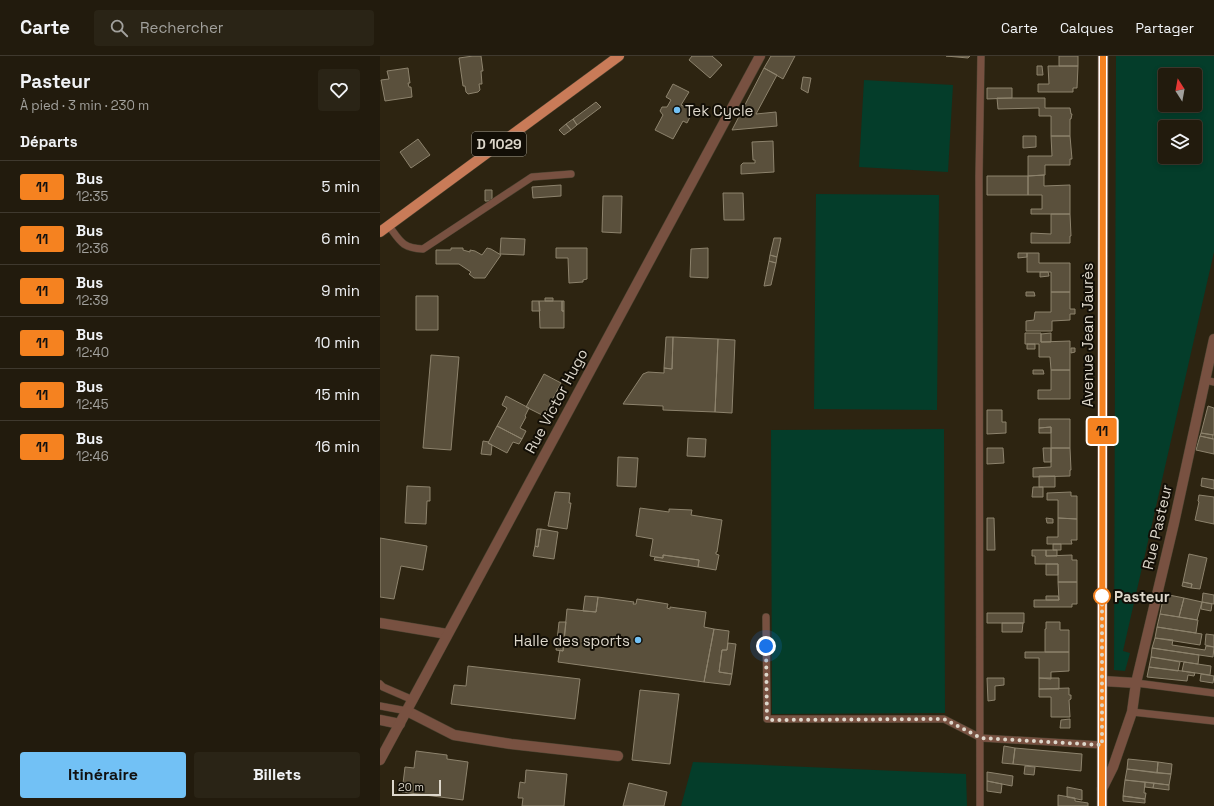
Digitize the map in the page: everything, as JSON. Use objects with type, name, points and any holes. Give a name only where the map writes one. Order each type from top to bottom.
[{"type":"main road","name":"D 1029","points":[[380,232],[619,56]]},
{"type":"street","name":"Rue Victor Hugo","points":[[380,760],[760,56]]},
{"type":"street","name":"Avenue Jean Jaurès","points":[[1102,806],[1103,56]]},
{"type":"street","name":"Rue Pasteur","points":[[1102,789],[1113,767],[1132,712],[1136,683],[1209,381],[1214,339]]},
{"type":"street","points":[[380,623],[447,634]]},
{"type":"street","points":[[1103,681],[1136,683]]},
{"type":"street","points":[[406,711],[454,735],[511,744],[618,756]]},
{"type":"street","points":[[380,720],[400,724]]},
{"type":"lane","points":[[980,806],[979,199],[981,56]]},
{"type":"lane","points":[[389,226],[402,244],[412,248],[423,249],[532,177],[571,174]]},
{"type":"lane","points":[[766,617],[767,720],[944,719],[981,738],[1102,745]]},
{"type":"lane","points":[[1136,683],[1214,693]]},
{"type":"lane","points":[[380,684],[383,687],[413,700]]},
{"type":"lane","points":[[380,706],[406,711]]},
{"type":"lane","points":[[1132,712],[1214,721]]},
{"type":"green space","points":[[1116,56],[1214,56],[1214,252],[1123,651],[1130,653],[1125,671],[1114,670]]},
{"type":"green space","points":[[864,80],[953,85],[948,172],[859,167]]},
{"type":"green space","points":[[816,194],[939,195],[937,410],[814,409]]},
{"type":"green space","points":[[944,429],[945,713],[772,714],[771,430]]},
{"type":"green space","points":[[693,762],[966,774],[967,806],[681,806]]},
{"type":"building","points":[[481,56],[483,71],[481,71],[482,84],[479,84],[480,90],[478,92],[468,94],[465,86],[463,86],[459,58]]},
{"type":"building","points":[[692,56],[712,56],[722,65],[710,78],[689,60]]},
{"type":"building","points":[[771,56],[795,56],[783,79],[764,68]]},
{"type":"building","points":[[946,56],[970,56],[968,58]]},
{"type":"building","points":[[1059,56],[1078,56],[1078,66],[1059,66]]},
{"type":"building","points":[[1037,66],[1042,66],[1043,75],[1037,75]]},
{"type":"building","points":[[1048,66],[1078,66],[1077,88],[1073,88],[1073,92],[1038,92],[1038,84],[1049,84]]},
{"type":"building","points":[[408,68],[410,83],[408,83],[409,87],[411,87],[412,97],[385,101],[381,80],[389,79],[387,71]]},
{"type":"building","points":[[764,68],[777,75],[756,114],[776,112],[777,126],[732,130]]},
{"type":"building","points":[[803,77],[811,78],[808,93],[801,89]]},
{"type":"building","points":[[673,84],[689,92],[681,105],[693,111],[687,123],[683,121],[673,139],[655,130],[663,115],[660,111],[662,107],[667,107],[671,100],[666,97]]},
{"type":"building","points":[[987,88],[1012,88],[1012,98],[987,99]]},
{"type":"building","points":[[997,98],[1045,98],[1045,108],[1070,108],[1072,114],[1070,119],[1070,136],[1051,136],[1051,116],[1039,116],[1039,108],[998,109]]},
{"type":"building","points":[[596,102],[601,107],[577,125],[573,119]]},
{"type":"building","points":[[573,119],[577,125],[571,130],[566,124]]},
{"type":"building","points":[[566,124],[571,130],[564,135],[559,130]]},
{"type":"building","points":[[1023,136],[1036,136],[1036,147],[1023,148]]},
{"type":"building","points":[[1051,136],[1070,136],[1072,159],[1070,159],[1070,165],[1045,165],[1045,175],[1028,176],[1028,156],[1052,156]]},
{"type":"building","points":[[418,139],[430,155],[411,168],[400,152]]},
{"type":"building","points":[[773,141],[774,172],[741,174],[741,165],[743,163],[755,163],[755,160],[753,160],[752,142]]},
{"type":"building","points":[[1044,175],[1044,186],[1070,185],[1070,214],[1031,214],[1031,209],[1042,209],[1042,195],[1028,195],[1028,176]]},
{"type":"building","points":[[987,176],[1028,176],[1028,195],[987,195]]},
{"type":"building","points":[[561,185],[561,196],[533,198],[532,187]]},
{"type":"building","points":[[485,190],[492,190],[492,201],[485,201]]},
{"type":"building","points":[[723,193],[743,193],[744,220],[724,220]]},
{"type":"building","points":[[603,196],[622,196],[621,233],[602,232]]},
{"type":"building","points":[[1051,214],[1070,214],[1070,243],[1031,243],[1031,233],[1051,234]]},
{"type":"building","points":[[501,238],[525,239],[524,255],[500,254]]},
{"type":"building","points":[[774,238],[781,238],[777,257],[770,255]]},
{"type":"building","points":[[451,248],[463,248],[463,250],[470,252],[470,250],[475,251],[482,255],[487,248],[501,255],[485,278],[474,278],[469,274],[471,272],[459,264],[436,264],[436,250],[451,250]]},
{"type":"building","points":[[556,248],[587,248],[587,279],[583,280],[583,282],[569,283],[568,258],[556,258]]},
{"type":"building","points":[[708,248],[708,278],[690,277],[691,249]]},
{"type":"building","points":[[1018,253],[1027,253],[1027,257],[1018,258]]},
{"type":"building","points":[[1027,253],[1039,253],[1039,263],[1070,263],[1070,292],[1051,292],[1051,272],[1027,272]]},
{"type":"building","points":[[770,255],[777,257],[776,263],[769,261]]},
{"type":"building","points":[[769,261],[776,263],[771,285],[764,286]]},
{"type":"building","points":[[1040,272],[1048,272],[1049,276],[1040,277]]},
{"type":"building","points":[[1026,292],[1034,292],[1035,296],[1026,296]]},
{"type":"building","points":[[1051,292],[1070,292],[1070,309],[1075,309],[1075,314],[1070,314],[1070,320],[1052,321],[1052,331],[1026,331],[1026,321],[1034,320],[1035,312],[1051,312]]},
{"type":"building","points":[[416,296],[438,296],[438,330],[416,330]]},
{"type":"building","points":[[545,298],[553,298],[553,301],[545,301]]},
{"type":"building","points":[[532,301],[539,301],[540,311],[532,311]]},
{"type":"building","points":[[539,301],[562,301],[562,311],[564,311],[564,328],[540,328]]},
{"type":"building","points":[[562,301],[564,301],[564,311],[562,311]]},
{"type":"building","points":[[1025,333],[1041,333],[1041,342],[1070,341],[1070,370],[1051,370],[1050,357],[1039,357],[1039,344],[1025,344]]},
{"type":"building","points":[[1051,333],[1051,342],[1041,342],[1041,334]]},
{"type":"building","points":[[666,337],[673,337],[672,369],[664,368]]},
{"type":"building","points":[[673,337],[718,339],[715,412],[663,410],[663,406],[623,404],[643,374],[648,372],[664,373],[664,368],[672,369]]},
{"type":"building","points":[[718,339],[735,340],[732,413],[715,412]]},
{"type":"building","points":[[1027,344],[1035,344],[1035,349],[1027,349]]},
{"type":"building","points":[[1071,348],[1075,348],[1075,352],[1071,353]]},
{"type":"building","points":[[431,355],[459,357],[451,450],[423,448]]},
{"type":"building","points":[[1033,370],[1043,370],[1044,374],[1033,374]]},
{"type":"building","points":[[1051,370],[1070,370],[1070,399],[1038,399],[1038,390],[1051,390]]},
{"type":"building","points":[[544,374],[561,383],[544,416],[526,407]]},
{"type":"building","points":[[506,396],[529,408],[520,428],[526,431],[522,439],[497,426],[507,408],[502,405]]},
{"type":"building","points":[[1208,406],[1214,408],[1214,435],[1201,433]]},
{"type":"building","points":[[987,410],[1002,410],[1002,422],[1006,422],[1006,433],[987,434]]},
{"type":"building","points":[[1039,419],[1070,419],[1070,448],[1051,448],[1051,427],[1039,428]]},
{"type":"building","points":[[497,426],[522,439],[519,444],[513,442],[507,453],[488,443]]},
{"type":"building","points":[[1051,427],[1051,433],[1039,433],[1039,428]]},
{"type":"building","points":[[1201,433],[1213,435],[1213,439],[1200,436]]},
{"type":"building","points":[[1200,436],[1214,439],[1214,454],[1196,450]]},
{"type":"building","points":[[688,438],[706,439],[705,457],[687,456]]},
{"type":"building","points":[[483,441],[489,442],[488,443],[492,445],[491,455],[481,454]]},
{"type":"building","points":[[987,448],[1003,448],[1004,463],[987,464]]},
{"type":"building","points":[[1043,448],[1051,448],[1051,462],[1044,462]]},
{"type":"building","points":[[1051,448],[1070,448],[1070,476],[1033,477],[1033,468],[1051,467]]},
{"type":"building","points":[[618,457],[638,458],[636,487],[617,486]]},
{"type":"building","points":[[1039,476],[1055,476],[1055,487],[1039,487]]},
{"type":"building","points":[[1202,478],[1214,480],[1214,489],[1201,486]]},
{"type":"building","points":[[407,486],[430,487],[430,501],[427,501],[426,524],[405,523]]},
{"type":"building","points":[[1033,487],[1043,487],[1043,497],[1032,497]]},
{"type":"building","points":[[555,492],[570,493],[569,503],[571,503],[567,529],[548,526]]},
{"type":"building","points":[[1071,492],[1071,496],[1077,496],[1077,519],[1058,518],[1058,500],[1047,500],[1047,493]]},
{"type":"building","points":[[1199,495],[1214,497],[1214,524],[1195,520]]},
{"type":"building","points":[[640,508],[669,512],[669,509],[692,510],[691,515],[722,520],[716,552],[716,554],[719,555],[716,570],[698,567],[699,560],[663,555],[663,558],[650,556],[653,539],[636,536]]},
{"type":"building","points":[[987,518],[994,518],[995,550],[987,550]]},
{"type":"building","points":[[1046,518],[1053,519],[1053,523],[1047,523]]},
{"type":"building","points":[[1058,518],[1077,519],[1077,540],[1071,540],[1072,544],[1047,544],[1047,537],[1058,537]]},
{"type":"building","points":[[537,529],[541,529],[538,547],[535,546]]},
{"type":"building","points":[[541,529],[558,532],[554,559],[533,556],[535,546],[538,547]]},
{"type":"building","points":[[380,538],[427,546],[423,570],[401,566],[394,599],[380,597]]},
{"type":"building","points":[[1053,544],[1061,544],[1061,550],[1053,550]]},
{"type":"building","points":[[1032,550],[1046,550],[1046,556],[1072,555],[1072,560],[1077,560],[1077,582],[1058,582],[1058,564],[1035,564],[1035,556],[1032,556]]},
{"type":"building","points":[[1046,550],[1057,550],[1057,556],[1046,556]]},
{"type":"building","points":[[1189,554],[1207,558],[1200,589],[1191,588],[1192,584],[1183,582]]},
{"type":"building","points":[[663,555],[699,560],[698,567],[654,560],[655,557],[663,558]]},
{"type":"building","points":[[1046,564],[1058,564],[1058,575],[1046,575]]},
{"type":"building","points":[[1058,582],[1077,582],[1077,604],[1072,604],[1072,607],[1034,607],[1034,600],[1059,600]]},
{"type":"building","points":[[1183,582],[1192,584],[1191,588],[1182,586]]},
{"type":"building","points":[[1203,593],[1214,595],[1214,604],[1202,602]]},
{"type":"building","points":[[1164,594],[1184,598],[1179,617],[1160,614]]},
{"type":"building","points":[[585,596],[598,597],[596,612],[583,611]]},
{"type":"building","points":[[1046,596],[1058,596],[1059,600],[1046,600]]},
{"type":"building","name":"Halle des sports","points":[[598,597],[634,602],[633,604],[636,604],[637,599],[668,604],[667,608],[670,609],[670,607],[706,612],[704,627],[714,629],[704,682],[558,662],[560,650],[563,651],[567,609],[596,612]]},
{"type":"building","points":[[1184,598],[1202,602],[1197,620],[1179,617]]},
{"type":"building","points":[[1202,602],[1212,604],[1211,611],[1201,609]]},
{"type":"building","points":[[987,613],[1024,613],[1024,623],[987,623]]},
{"type":"building","points":[[1160,614],[1198,620],[1196,633],[1157,627]]},
{"type":"building","points":[[559,622],[566,622],[563,651],[556,650]]},
{"type":"building","points":[[1046,622],[1060,622],[1060,630],[1069,630],[1069,652],[1045,652]]},
{"type":"building","points":[[1002,623],[1023,623],[1022,632],[1002,632]]},
{"type":"building","points":[[1157,627],[1202,634],[1200,645],[1155,638]]},
{"type":"building","points":[[714,629],[729,631],[727,650],[722,650],[719,672],[732,674],[730,685],[704,682]]},
{"type":"building","points":[[1206,634],[1214,635],[1214,647],[1205,645]]},
{"type":"building","points":[[1155,638],[1173,640],[1172,645],[1205,650],[1206,646],[1214,647],[1213,657],[1152,648]]},
{"type":"building","points":[[728,643],[736,644],[732,674],[719,672],[722,650],[727,650]]},
{"type":"building","points":[[1152,648],[1199,655],[1198,664],[1151,657]]},
{"type":"building","points":[[1025,652],[1069,652],[1069,671],[1051,672],[1051,679],[1039,678],[1039,658],[1025,658]]},
{"type":"building","points":[[1151,657],[1180,662],[1178,671],[1149,667]]},
{"type":"building","points":[[1184,662],[1211,666],[1210,675],[1182,671]]},
{"type":"building","points":[[468,666],[580,679],[575,719],[451,704],[454,685],[466,686]]},
{"type":"building","points":[[1149,667],[1195,673],[1194,676],[1188,675],[1187,681],[1147,677]]},
{"type":"building","points":[[1201,674],[1214,676],[1213,683],[1200,681]]},
{"type":"building","points":[[987,678],[1004,678],[1004,685],[995,686],[995,700],[988,701]]},
{"type":"building","points":[[1039,678],[1059,678],[1059,689],[1039,689]]},
{"type":"building","points":[[1069,688],[1069,695],[1071,695],[1071,699],[1069,700],[1070,717],[1051,717],[1051,697],[1039,697],[1039,689]]},
{"type":"building","points":[[640,690],[679,694],[670,764],[632,760]]},
{"type":"building","points":[[1070,719],[1070,728],[1060,728],[1061,720]]},
{"type":"building","points":[[1004,746],[1015,748],[1013,764],[1002,763]]},
{"type":"building","points":[[1015,748],[1082,754],[1081,771],[1013,764]]},
{"type":"building","points":[[416,751],[447,755],[447,759],[468,762],[463,800],[402,792],[405,767],[414,768]]},
{"type":"building","points":[[1128,759],[1158,762],[1157,773],[1127,769]]},
{"type":"building","points":[[1158,762],[1172,764],[1171,774],[1157,773]]},
{"type":"building","points":[[1025,766],[1035,767],[1034,775],[1024,774]]},
{"type":"building","points":[[1127,769],[1171,774],[1169,785],[1125,780]]},
{"type":"building","points":[[526,770],[567,774],[564,806],[522,806],[523,798],[518,798],[520,782],[525,783]]},
{"type":"building","points":[[987,772],[1013,776],[1012,786],[987,781]]},
{"type":"building","points":[[1125,780],[1145,782],[1145,799],[1123,796]]},
{"type":"building","points":[[987,781],[1002,784],[1001,793],[987,791]]},
{"type":"building","points":[[1145,782],[1154,783],[1153,788],[1145,787]]},
{"type":"building","points":[[629,783],[667,792],[664,806],[623,806]]},
{"type":"building","points":[[1154,783],[1169,785],[1169,790],[1153,788]]},
{"type":"building","points":[[1067,787],[1082,790],[1082,800],[1067,797]]},
{"type":"building","points":[[1058,795],[1075,798],[1075,801],[1088,803],[1088,806],[1058,806]]},
{"type":"building","points":[[1123,796],[1145,799],[1145,803],[1123,801]]},
{"type":"bus line","name":"11","points":[[1102,806],[1103,56]]},
{"type":"place","name":"Tek Cycle","points":[[677,110]]},
{"type":"place","name":"Pasteur","points":[[1102,596]]},
{"type":"place","name":"Halle des sports","points":[[638,640]]},
{"type":"route","points":[[766,646],[767,720],[944,719],[981,738],[1102,745],[1102,596]]}]
